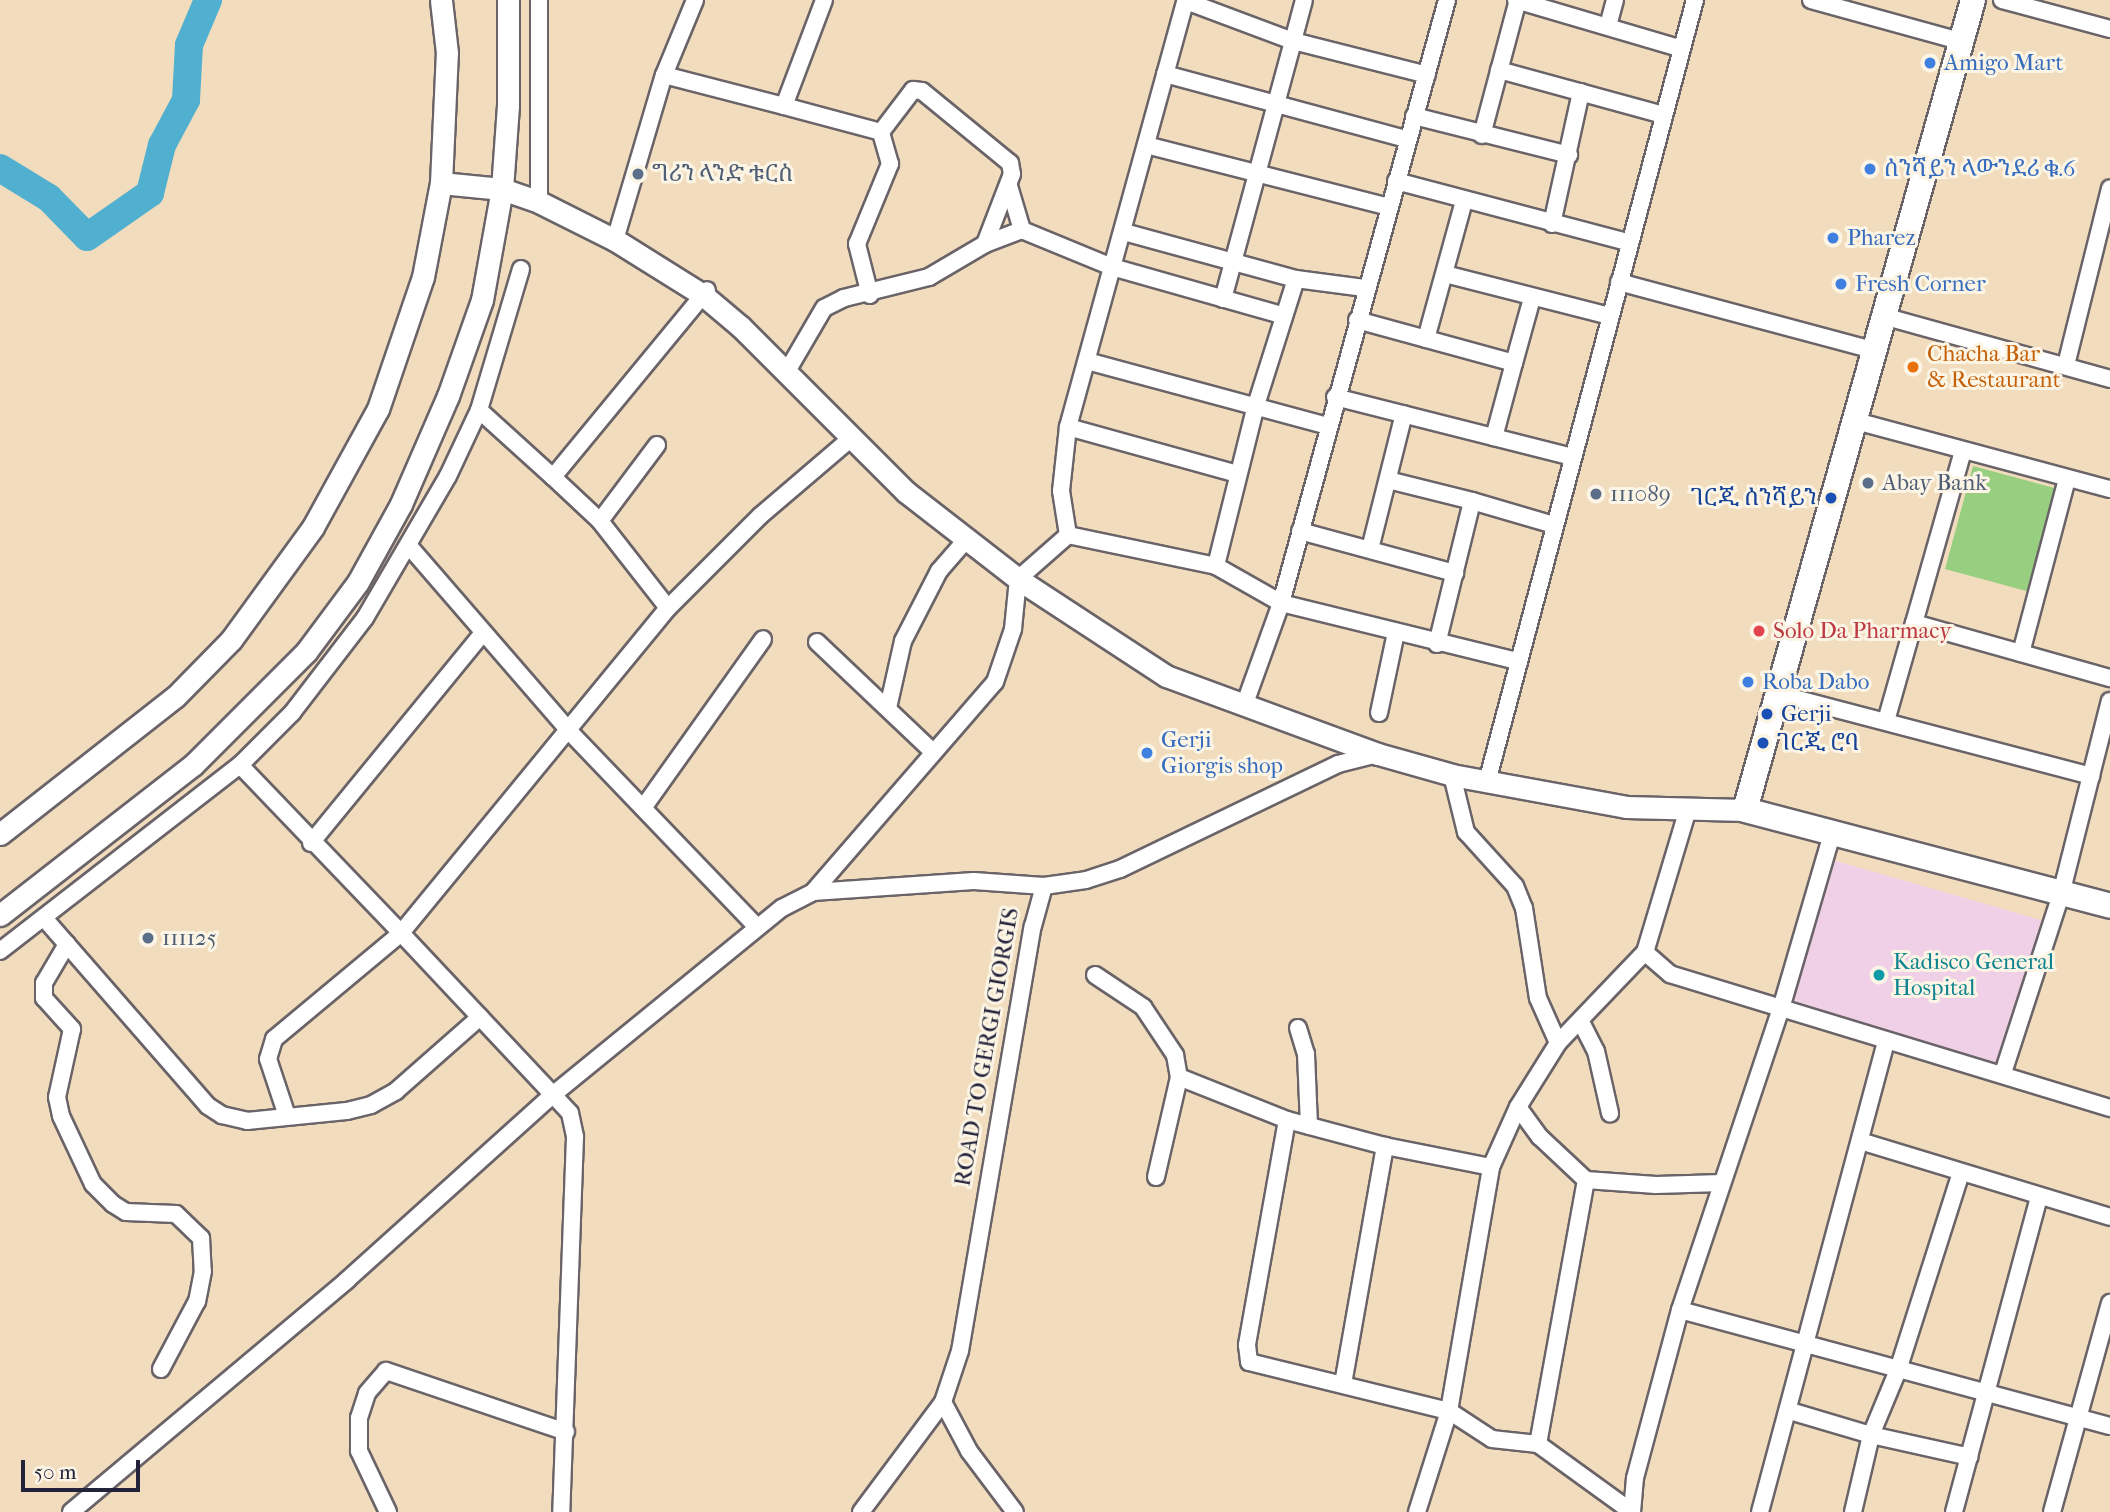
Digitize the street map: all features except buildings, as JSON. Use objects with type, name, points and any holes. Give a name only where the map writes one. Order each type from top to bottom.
[{"type":"main road","points":[[0,834],[175,697],[231,640],[313,527],[378,409],[400,353],[423,277],[441,183],[447,52],[441,0]]},
{"type":"main road","points":[[0,915],[193,765],[306,652],[358,582],[401,504],[449,396],[482,300],[502,189],[508,106],[508,0]]},
{"type":"main road","points":[[1973,0],[1852,420],[1745,810],[2110,906]]},
{"type":"main road","points":[[441,183],[502,189],[539,202],[615,240],[705,292],[849,439],[965,541],[1018,579],[1166,676],[1378,754]]},
{"type":"main road","name":"ROAD TO GERGI GIORGIS","points":[[1378,754],[1452,775],[1626,807],[1745,810]]},
{"type":"street","points":[[539,0],[539,202]]},
{"type":"street","points":[[615,240],[664,75],[695,0]]},
{"type":"street","points":[[784,106],[824,0]]},
{"type":"street","points":[[1068,536],[1061,491],[1068,427],[1186,0],[1293,41],[1427,75]]},
{"type":"street","points":[[1223,299],[1255,176],[1278,105],[1304,0]]},
{"type":"street","points":[[1244,706],[1281,603],[1364,288],[1447,0]]},
{"type":"street","points":[[1482,135],[1517,0],[1682,49]]},
{"type":"street","points":[[1608,26],[1615,0]]},
{"type":"street","points":[[1487,782],[1517,661],[1695,0]]},
{"type":"street","points":[[1811,0],[1963,41]]},
{"type":"street","points":[[2001,0],[2110,29]]},
{"type":"street","points":[[1499,70],[1664,115]]},
{"type":"street","points":[[1165,74],[1406,139]]},
{"type":"street","points":[[664,75],[881,132]]},
{"type":"street","points":[[881,132],[913,90],[922,91],[1010,163],[1009,186],[1022,230]]},
{"type":"street","points":[[1552,224],[1581,92]]},
{"type":"street","points":[[1414,116],[1569,155]]},
{"type":"street","points":[[870,295],[857,244],[890,164],[881,132]]},
{"type":"street","points":[[1146,145],[1255,176],[1389,206]]},
{"type":"street","points":[[1396,181],[1630,243]]},
{"type":"street","points":[[985,244],[1009,186]]},
{"type":"street","points":[[2066,365],[2110,188]]},
{"type":"street","points":[[1426,339],[1464,201]]},
{"type":"street","points":[[786,373],[824,308],[844,298],[870,295],[929,277],[985,244],[1022,230],[1112,267],[1282,315]]},
{"type":"street","points":[[1124,232],[1296,279],[1364,288]]},
{"type":"street","points":[[0,951],[240,765],[292,713],[365,618],[410,546],[479,410],[521,269]]},
{"type":"street","points":[[1445,274],[1610,316]]},
{"type":"street","points":[[1216,566],[1256,405],[1282,315],[1296,279]]},
{"type":"street","points":[[1619,282],[1872,351]]},
{"type":"street","points":[[553,477],[705,292]]},
{"type":"street","points":[[1494,437],[1532,298]]},
{"type":"street","points":[[1883,316],[2110,379]]},
{"type":"street","points":[[1357,320],[1514,363]]},
{"type":"street","points":[[1087,361],[1328,426]]},
{"type":"street","points":[[1335,397],[1572,457]]},
{"type":"street","points":[[479,410],[600,521],[668,608]]},
{"type":"street","points":[[1370,549],[1404,414]]},
{"type":"street","points":[[1852,420],[1963,452],[2110,489]]},
{"type":"street","points":[[1068,427],[1238,474]]},
{"type":"street","points":[[287,1116],[268,1059],[274,1039],[401,933],[668,608],[760,516],[849,439]]},
{"type":"street","points":[[600,521],[657,444]]},
{"type":"street","points":[[1886,721],[1963,452]]},
{"type":"street","points":[[2021,653],[2067,479]]},
{"type":"street","points":[[1388,480],[1554,525]]},
{"type":"street","points":[[1437,644],[1472,501]]},
{"type":"street","points":[[1300,531],[1455,573]]},
{"type":"street","points":[[1068,536],[1216,566],[1281,603],[1437,644],[1517,661]]},
{"type":"street","points":[[71,1512],[346,1280],[555,1093],[756,926],[813,892],[931,750],[995,682],[1013,629],[1018,579],[1068,536]]},
{"type":"street","points":[[888,708],[900,653],[919,608],[939,571],[965,541]]},
{"type":"street","points":[[410,546],[569,731],[756,926]]},
{"type":"street","points":[[1914,623],[2110,678]]},
{"type":"street","points":[[1380,713],[1396,632]]},
{"type":"street","points":[[311,843],[483,633]]},
{"type":"street","points":[[643,808],[763,639]]},
{"type":"street","points":[[817,642],[931,750]]},
{"type":"street","points":[[1775,694],[2091,776]]},
{"type":"street","points":[[2003,1073],[2061,894],[2110,701]]},
{"type":"street","name":"ROAD TO GERGI GIORGIS","points":[[860,1512],[943,1402],[960,1351],[1033,926],[1044,886],[1120,869],[1338,764],[1378,754]]},
{"type":"street","points":[[240,765],[311,843],[555,1093],[570,1113],[575,1136],[561,1512]]},
{"type":"street","points":[[1452,775],[1465,832],[1515,886],[1524,908],[1538,998],[1558,1043]]},
{"type":"street","points":[[1418,1512],[1449,1411],[1491,1167],[1518,1107],[1558,1043],[1581,1022],[1644,952],[1688,809]]},
{"type":"street","points":[[1632,1512],[1635,1478],[1680,1310],[1781,1008],[1832,834]]},
{"type":"street","points":[[813,892],[974,881],[1044,886]]},
{"type":"street","points":[[44,918],[208,1106],[222,1115],[247,1121],[371,1105],[396,1091],[480,1017]]},
{"type":"street","points":[[67,944],[44,983],[44,998],[72,1029],[57,1097],[61,1116],[93,1184],[113,1204],[125,1212],[176,1214],[201,1238],[203,1271],[197,1301],[161,1369]]},
{"type":"street","points":[[1644,952],[1671,974],[1886,1041],[2003,1073],[2110,1108]]},
{"type":"street","points":[[1095,975],[1143,1007],[1175,1055],[1180,1077],[1156,1177]]},
{"type":"street","points":[[1581,1022],[1596,1051],[1610,1113]]},
{"type":"street","points":[[1298,1028],[1306,1054],[1309,1126]]},
{"type":"street","points":[[1760,1512],[1790,1410],[1886,1041]]},
{"type":"street","points":[[1180,1077],[1287,1120],[1385,1146],[1491,1167]]},
{"type":"street","points":[[1518,1107],[1541,1137],[1586,1180],[1656,1185],[1722,1182]]},
{"type":"street","points":[[1287,1120],[1247,1345],[1249,1362],[1449,1411],[1493,1439],[1538,1444],[1632,1512]]},
{"type":"street","points":[[1860,1141],[2039,1199],[2110,1217]]},
{"type":"street","points":[[1343,1384],[1385,1146]]},
{"type":"street","points":[[1853,1512],[1871,1435],[1898,1370],[1961,1173]]},
{"type":"street","points":[[1538,1444],[1586,1180]]},
{"type":"street","points":[[1954,1512],[2039,1199]]},
{"type":"street","points":[[2052,1512],[2110,1303]]},
{"type":"street","points":[[1680,1310],[2110,1426]]},
{"type":"street","points":[[388,1512],[359,1451],[359,1418],[367,1393],[386,1371],[566,1432]]},
{"type":"street","points":[[943,1402],[969,1451],[1015,1512]]},
{"type":"street","points":[[1790,1410],[1871,1435],[1970,1457]]},
{"type":"shaded area","points":[[1833,860],[2041,920],[1999,1067],[1790,1007]]},
{"type":"green space","points":[[1973,466],[2058,489],[2030,592],[1945,569]]},
{"type":"waterway","points":[[0,168],[49,198],[87,237],[150,193],[162,145],[186,100],[189,45],[208,0]]},
{"type":"place","name":"Amigo Mart","points":[[1930,63]]},
{"type":"place","name":"ሰንሻይን ላውንደሪ ቁ.6","points":[[1870,169]]},
{"type":"place","name":"ግሪን ላንድ ቱርስ","points":[[638,174]]},
{"type":"place","name":"Pharez","points":[[1833,238]]},
{"type":"place","name":"Fresh Corner","points":[[1841,284]]},
{"type":"place","name":"Chacha Bar & Restaurant","points":[[1913,367]]},
{"type":"place","name":"Abay Bank","points":[[1868,483]]},
{"type":"place","name":"111089","points":[[1596,494]]},
{"type":"place","name":"ገርጂ ሰንሻይን","points":[[1831,498]]},
{"type":"place","name":"Solo Da Pharmacy","points":[[1759,631]]},
{"type":"place","name":"Roba Dabo","points":[[1748,682]]},
{"type":"place","name":"Gerji","points":[[1767,714]]},
{"type":"place","name":"ገርጂ ሮባ","points":[[1763,743]]},
{"type":"place","name":"Gerji Giorgis shop","points":[[1147,753]]},
{"type":"place","name":"111125","points":[[148,938]]},
{"type":"place","name":"Kadisco General Hospital","points":[[1879,975]]}]
